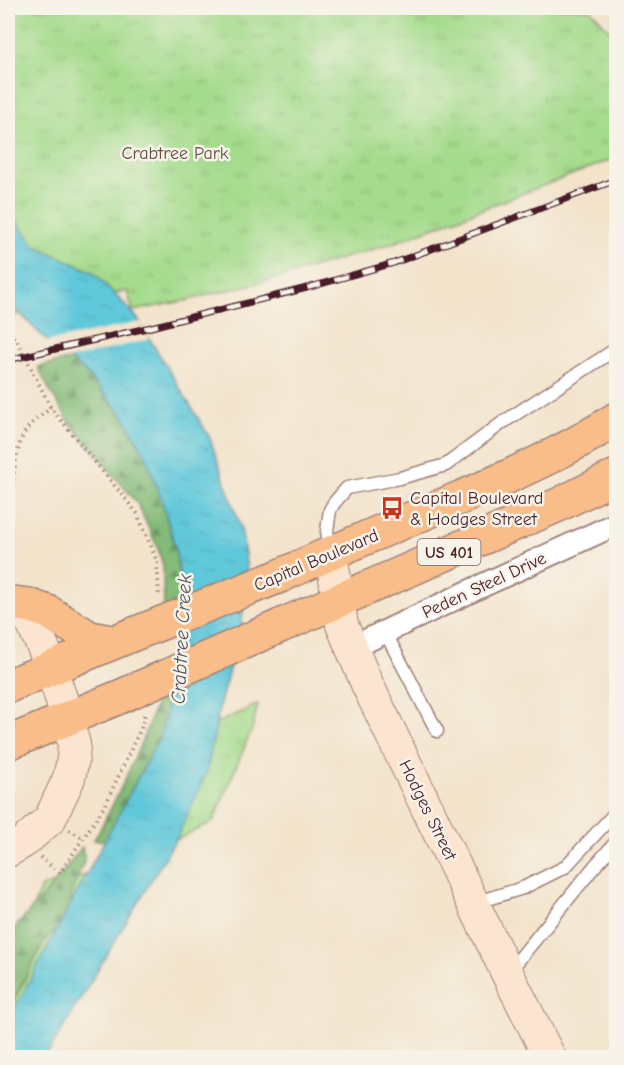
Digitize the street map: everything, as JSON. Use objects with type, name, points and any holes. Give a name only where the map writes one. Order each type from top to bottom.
[{"type":"main road","name":"Capital Boulevard","points":[[8,743],[120,639],[280,576],[521,471],[594,434],[616,419]]},
{"type":"main road","name":"Capital Boulevard","points":[[8,686],[132,702],[280,626],[558,505],[616,476]]},
{"type":"main road","points":[[9,602],[28,605],[48,612],[90,638],[120,639]]},
{"type":"street","name":"Peden Steel Drive","points":[[351,648],[616,524]]},
{"type":"street","name":"Hodges Street","points":[[331,553],[342,625],[351,648],[550,1058]]},
{"type":"street","points":[[8,851],[25,841],[50,819],[69,778],[74,741],[60,693],[30,619],[9,602]]},
{"type":"lane","points":[[331,553],[327,531],[330,510],[347,488],[400,478],[446,465],[502,423],[616,349]]},
{"type":"lane","points":[[385,632],[438,731]]},
{"type":"lane","points":[[473,903],[523,888],[565,867],[616,812]]},
{"type":"lane","points":[[508,974],[616,842]]},
{"type":"path","points":[[8,334],[17,340],[51,408],[136,513],[157,561],[159,598]]},
{"type":"path","points":[[8,509],[17,450],[27,428],[51,408]]},
{"type":"path","points":[[38,855],[60,873],[104,807],[141,728],[132,702]]},
{"type":"green space","name":"Crabtree Park","points":[[8,8],[589,8],[616,37],[616,158],[390,244],[278,278],[133,311],[127,291],[8,317]]},
{"type":"green space","points":[[71,359],[123,415],[145,454],[175,547],[180,580],[180,605],[164,613],[163,565],[157,546],[137,503],[71,424],[38,367]]},
{"type":"green space","points":[[170,697],[171,726],[113,841],[94,840],[116,799],[146,731],[155,704]]},
{"type":"green space","points":[[258,704],[252,729],[213,822],[126,864],[184,738]]},
{"type":"green space","points":[[82,847],[85,860],[72,890],[70,913],[63,926],[46,938],[8,1012],[8,939]]},
{"type":"green space","points":[[126,864],[8,1057],[8,971],[41,887]]},
{"type":"water","name":"Crabtree Creek","points":[[8,210],[35,246],[93,272],[135,315],[209,436],[241,528],[247,570],[242,622],[220,703],[207,772],[176,839],[45,1058],[8,1057],[8,1021],[161,735],[180,645],[180,580],[175,547],[162,501],[145,454],[123,415],[83,370],[39,333],[8,301]]},
{"type":"pier","points":[[140,322],[150,339],[67,360],[46,342]]},
{"type":"railway","points":[[8,360],[307,288],[394,263],[616,180]]},
{"type":"place","name":"Capital Boulevard & Hodges Street","points":[[392,508]]}]
